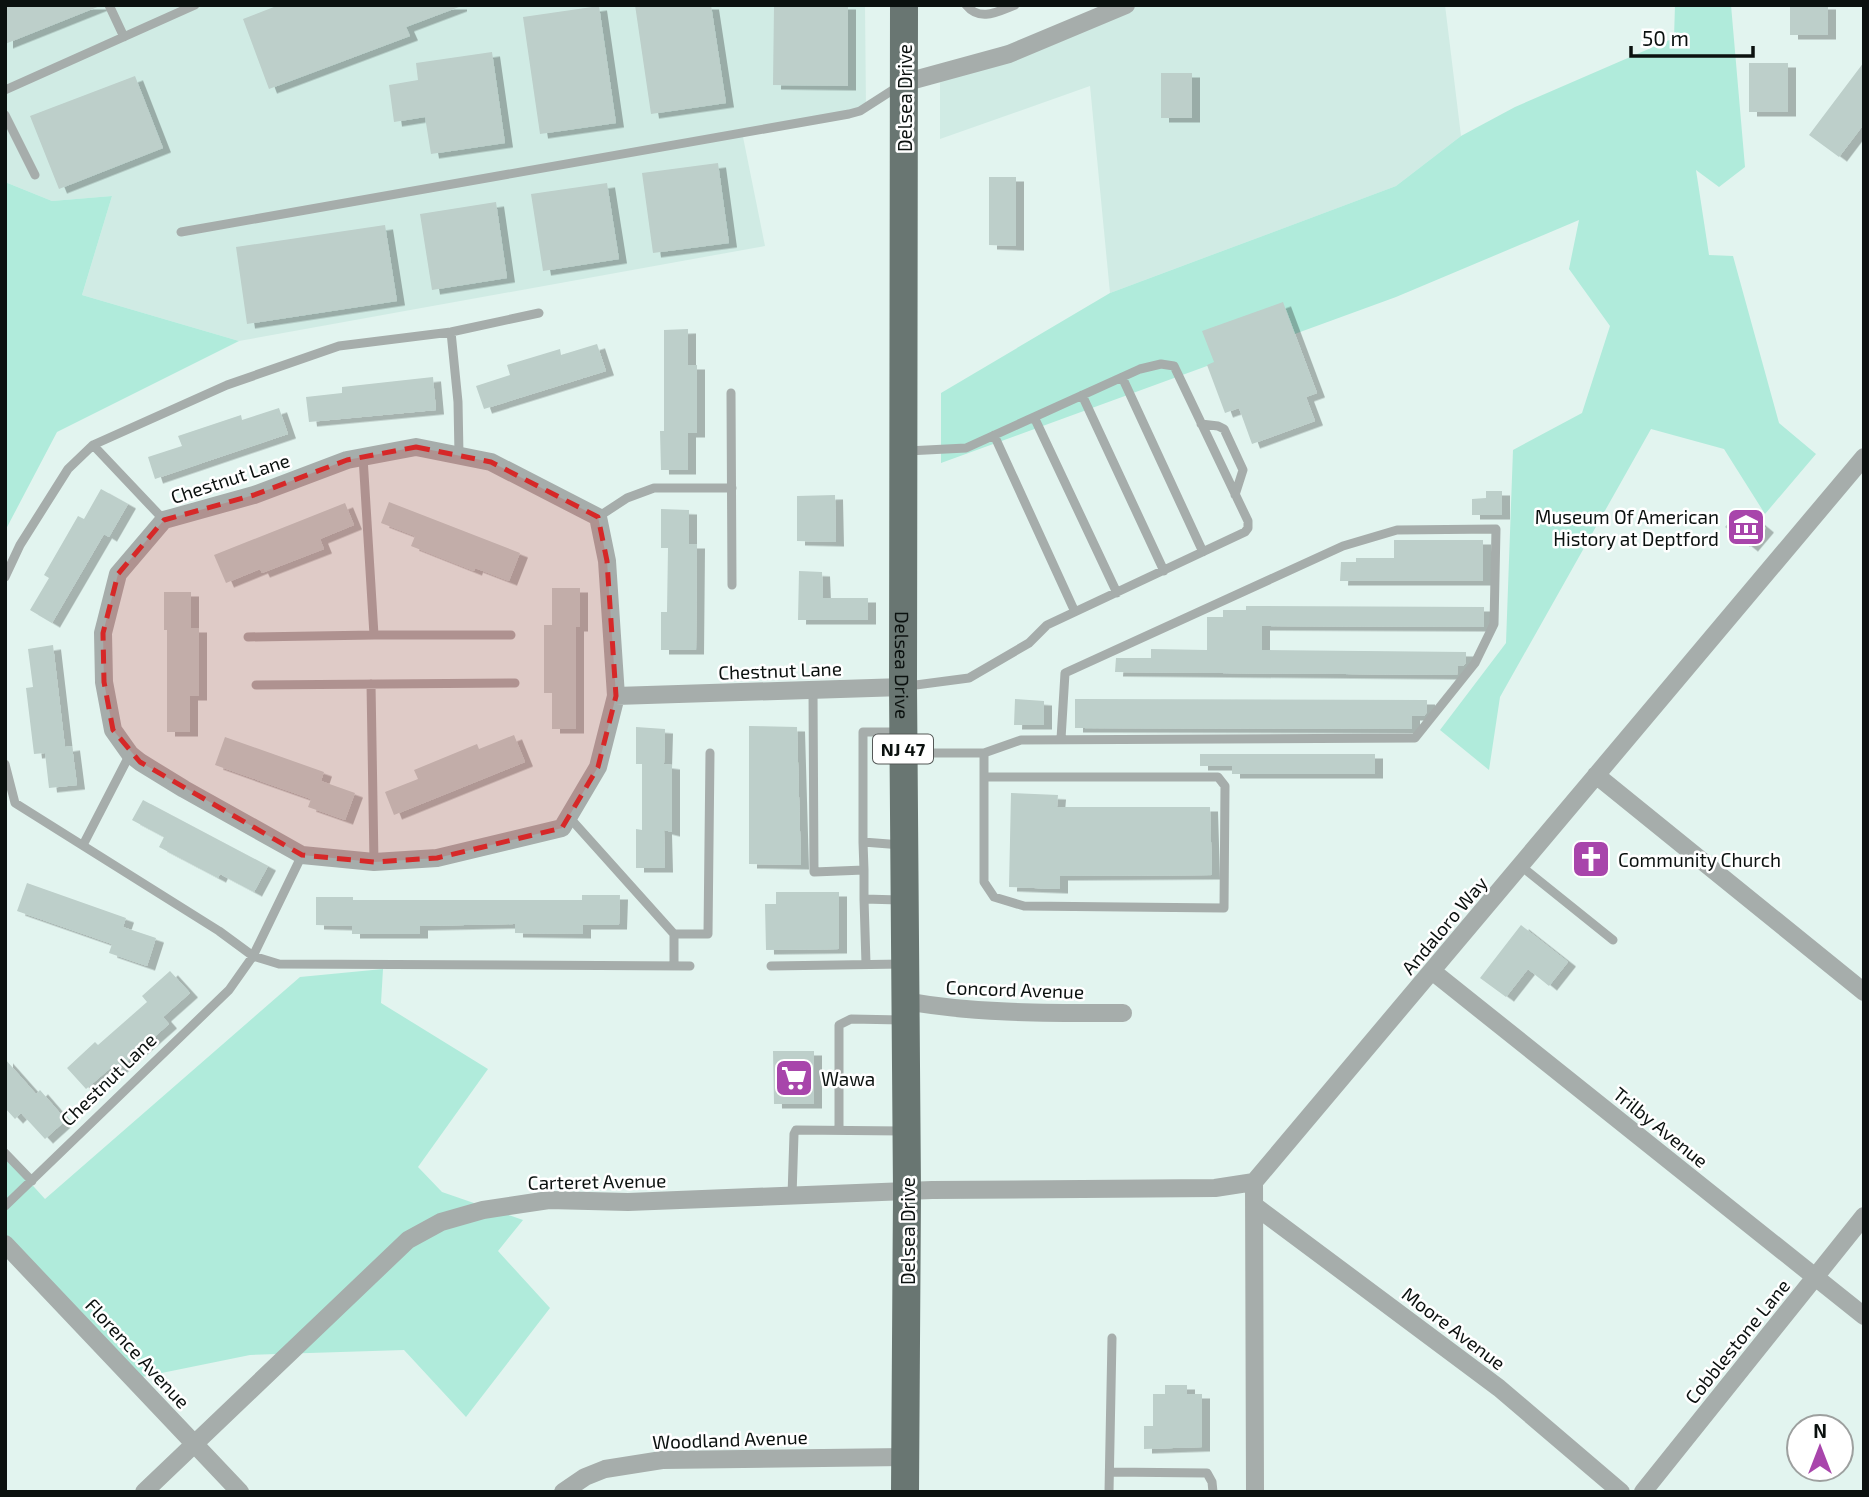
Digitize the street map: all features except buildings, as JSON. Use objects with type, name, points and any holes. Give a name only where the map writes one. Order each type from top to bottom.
[{"type":"main road","name":"Delsea Drive","points":[[904,5],[902,687],[907,1192],[905,1492]]},
{"type":"street","points":[[903,83],[1010,54],[1126,5]]},
{"type":"street","name":"Chestnut Lane","points":[[569,817],[562,828],[437,858],[374,862],[302,855],[184,789],[130,754],[113,730],[104,682],[103,633],[118,574],[164,520],[254,495],[346,460],[416,447],[491,462],[598,517]]},
{"type":"street","name":"Andaloro Way","points":[[1254,1182],[1864,457]]},
{"type":"street","points":[[569,817],[598,767],[616,696],[607,561],[598,517]]},
{"type":"street","name":"Chestnut Lane","points":[[616,696],[902,687]]},
{"type":"street","points":[[1596,775],[1864,992]]},
{"type":"street","name":"Trilby Avenue","points":[[1432,971],[1864,1317]]},
{"type":"street","name":"Concord Avenue","points":[[905,1011],[949,1009],[1122,1013]]},
{"type":"street","points":[[907,1192],[1215,1188],[1254,1182],[1255,1492]]},
{"type":"street","name":"Carteret Avenue","points":[[144,1492],[408,1241],[441,1222],[482,1210],[549,1200],[628,1202],[907,1192]]},
{"type":"street","name":"Moore Avenue","points":[[1255,1206],[1499,1388],[1620,1492]]},
{"type":"street","name":"Cobblestone Lane","points":[[1643,1492],[1864,1216]]},
{"type":"street","name":"Florence Avenue","points":[[5,1244],[240,1492]]},
{"type":"street","name":"Woodland Avenue","points":[[563,1492],[585,1477],[605,1469],[662,1460],[905,1457]]},
{"type":"lane","points":[[109,5],[124,37]]},
{"type":"lane","points":[[5,90],[195,5]]},
{"type":"lane","points":[[965,5],[972,13],[986,16],[1015,5]]},
{"type":"lane","points":[[181,232],[849,114],[860,111],[903,83]]},
{"type":"lane","points":[[5,115],[35,175]]},
{"type":"lane","points":[[5,577],[20,545],[68,469],[93,445],[227,385],[339,346],[451,332],[540,313]]},
{"type":"lane","points":[[451,332],[458,402],[459,455]]},
{"type":"lane","points":[[902,687],[969,678],[1028,643],[1047,625],[1245,532],[1248,528],[1248,521],[1174,366],[1161,364],[1140,369],[966,448],[904,451]]},
{"type":"lane","points":[[1122,377],[1203,552]]},
{"type":"lane","points":[[731,393],[732,585]]},
{"type":"lane","points":[[1082,395],[1164,571]]},
{"type":"lane","points":[[1034,417],[1117,593]]},
{"type":"lane","points":[[1201,424],[1224,429],[1244,470],[1235,495]]},
{"type":"lane","points":[[994,435],[1075,612]]},
{"type":"lane","points":[[93,445],[164,520]]},
{"type":"lane","points":[[363,457],[374,635]]},
{"type":"lane","points":[[598,517],[627,498],[654,488],[732,488]]},
{"type":"lane","points":[[866,964],[863,732],[903,743],[984,753],[1021,740],[1415,738],[1475,663],[1494,624],[1496,528],[1397,530],[1343,547],[1065,673],[1060,739]]},
{"type":"lane","points":[[248,637],[511,635]]},
{"type":"lane","points":[[256,685],[515,683]]},
{"type":"lane","points":[[371,684],[374,862]]},
{"type":"lane","points":[[813,690],[814,872],[864,870]]},
{"type":"lane","points":[[674,934],[708,934],[710,753]]},
{"type":"lane","points":[[984,753],[984,777],[984,882],[994,897],[1024,906],[1224,908],[1225,786],[1218,777],[984,777]]},
{"type":"lane","points":[[83,845],[130,754]]},
{"type":"lane","points":[[5,764],[15,803],[219,931],[253,956],[279,964],[690,966]]},
{"type":"lane","points":[[569,817],[674,934],[674,966]]},
{"type":"lane","points":[[863,842],[904,845]]},
{"type":"lane","name":"Chestnut Lane","points":[[5,1206],[229,990],[253,956],[302,855]]},
{"type":"lane","points":[[1521,866],[1614,940]]},
{"type":"lane","points":[[864,899],[904,900]]},
{"type":"lane","points":[[771,966],[905,964]]},
{"type":"lane","points":[[839,1130],[839,1026],[851,1019],[905,1011]]},
{"type":"lane","points":[[792,1196],[796,1130],[906,1131]]},
{"type":"lane","points":[[5,1153],[32,1181]]},
{"type":"lane","points":[[1109,1492],[1112,1338]]},
{"type":"lane","points":[[1110,1472],[1207,1474],[1212,1482],[1213,1492]]},
{"type":"highlighted area","points":[[416,447],[491,462],[598,517],[607,561],[616,696],[598,767],[562,828],[437,858],[374,862],[302,855],[140,762],[113,730],[104,682],[103,633],[118,574],[164,520],[254,495],[347,460]]},
{"type":"shaded area","points":[[5,5],[865,5],[866,110],[742,132],[765,246],[239,341],[82,295],[112,196],[52,201],[5,182]]},
{"type":"shaded area","points":[[1113,5],[1445,5],[1461,136],[1396,186],[1110,293],[1090,86],[940,139],[940,70]]},
{"type":"green space","points":[[1675,5],[1731,5],[1745,167],[1719,187],[1696,170],[1709,255],[1733,256],[1779,423],[1816,454],[1765,514],[1724,449],[1651,429],[1500,697],[1489,770],[1440,730],[1506,643],[1513,450],[1582,413],[1610,326],[1569,269],[1579,220],[1396,297],[941,463],[941,393],[1110,293],[1396,186],[1461,136],[1515,107],[1674,38]]},
{"type":"green space","points":[[5,182],[52,201],[112,196],[82,295],[239,341],[57,432],[5,531]]},
{"type":"green space","points":[[383,969],[381,1003],[488,1069],[418,1167],[442,1192],[523,1220],[498,1251],[550,1308],[466,1417],[404,1350],[250,1355],[137,1378],[5,1234],[5,1155],[45,1199],[300,977]]},
{"type":"place","name":"Museum Of American History at Deptford","points":[[1746,527]]},
{"type":"place","name":"Community Church","points":[[1591,859]]},
{"type":"place","name":"Wawa","points":[[794,1078]]}]
